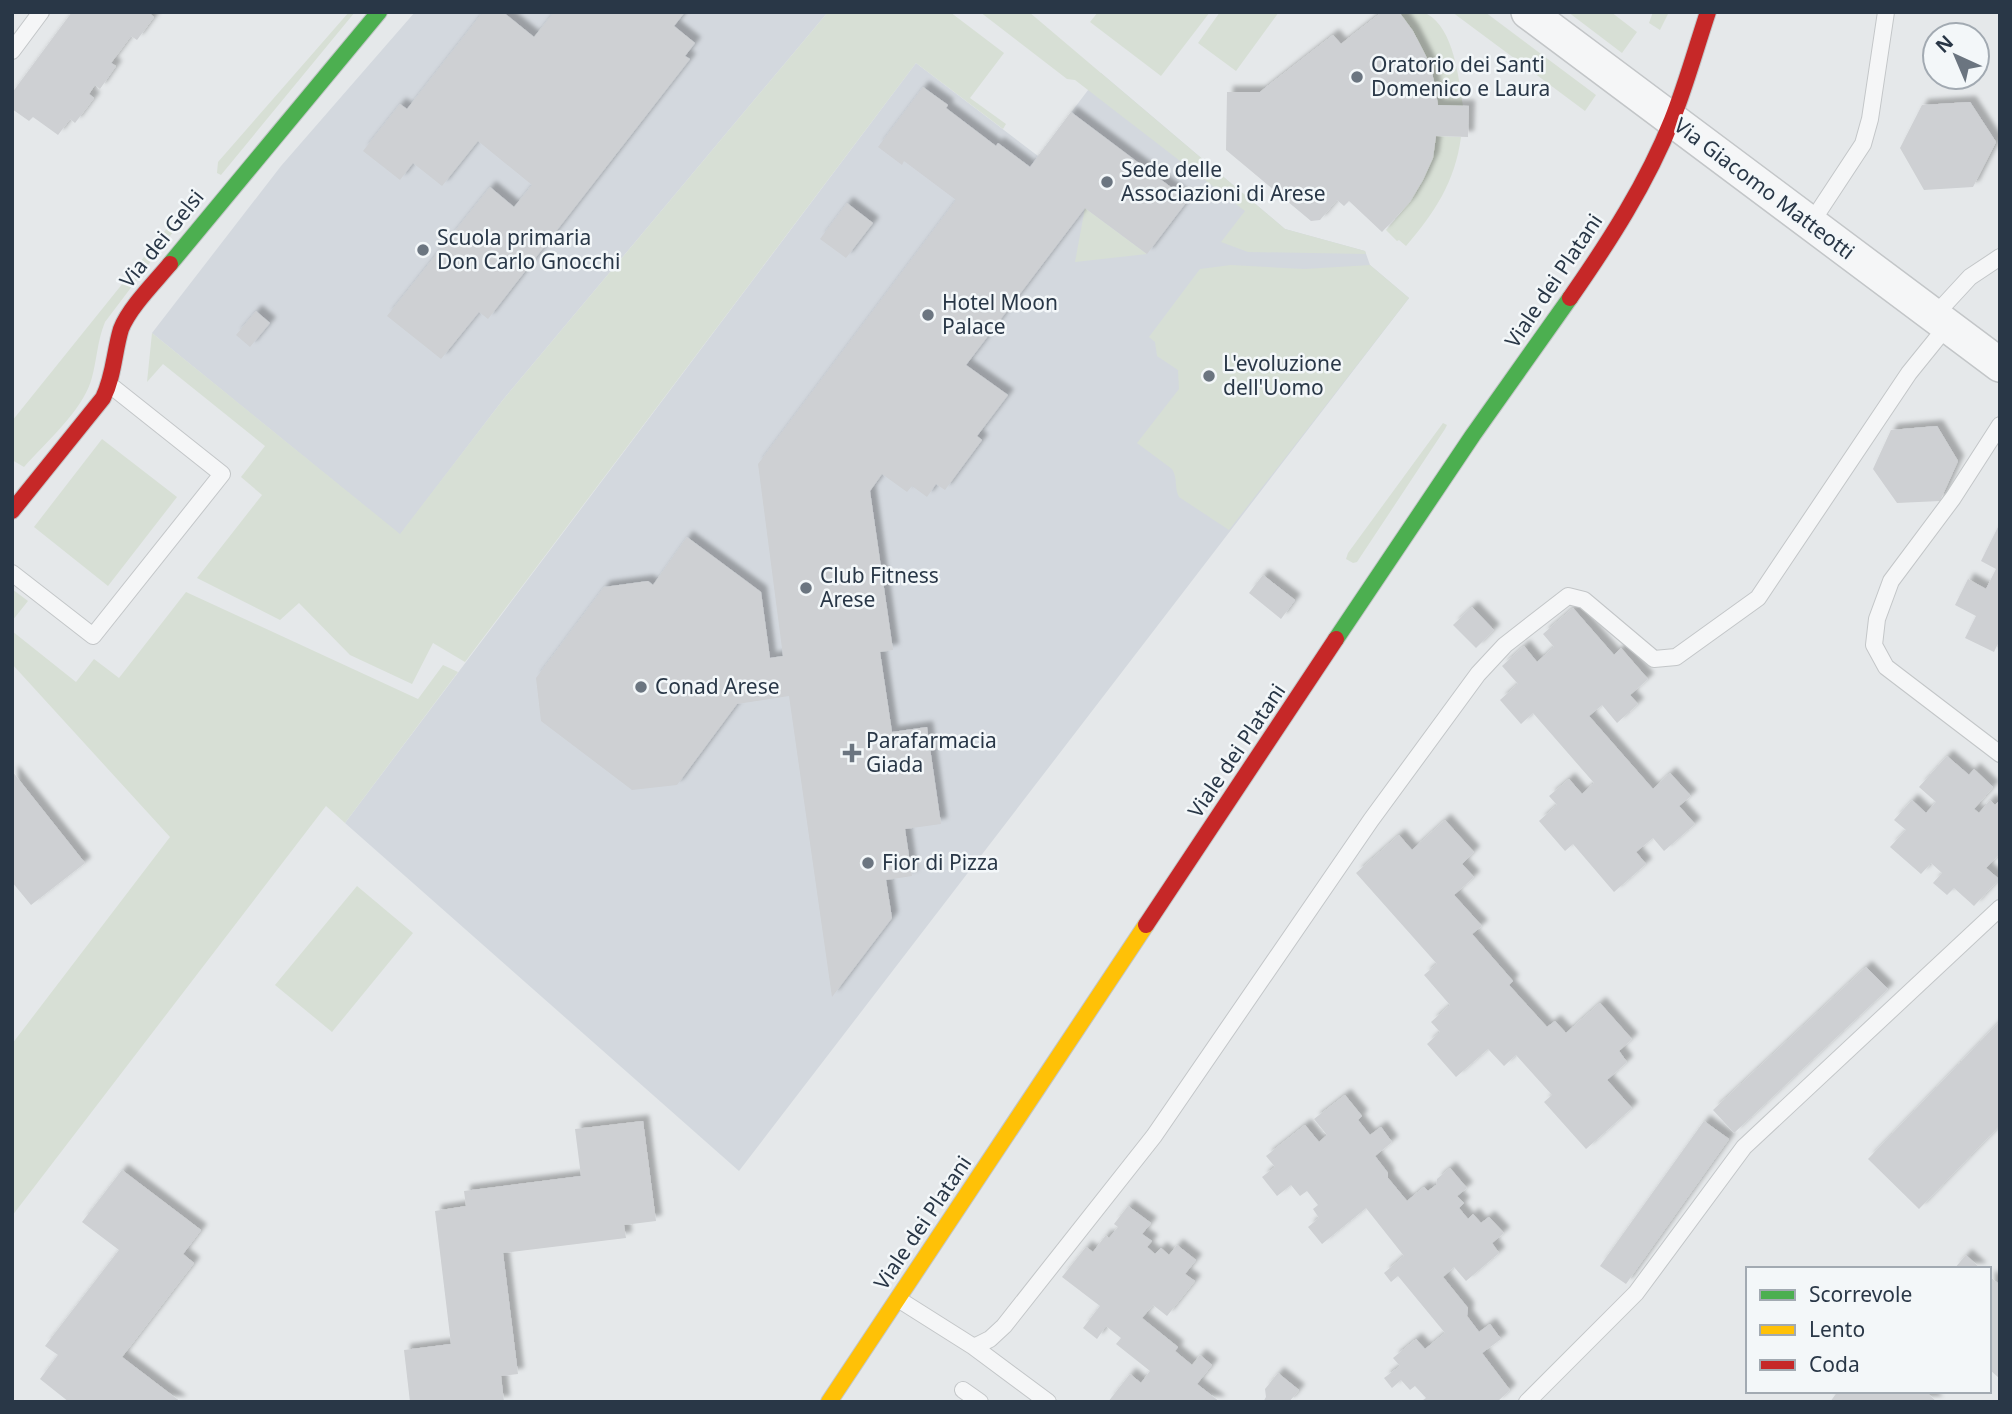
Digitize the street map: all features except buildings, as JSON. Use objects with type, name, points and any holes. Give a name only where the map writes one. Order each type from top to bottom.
[{"type":"street","name":"Via dei Gelsi","points":[[12,511],[103,398],[110,385],[120,331],[125,320],[226,194],[379,12]]},
{"type":"street","name":"Via Giacomo Matteotti","points":[[1528,12],[2000,365]]},
{"type":"street","name":"Viale dei Platani","points":[[829,1402],[1360,602],[1594,262],[1643,180],[1672,120],[1708,12]]},
{"type":"lane","points":[[12,51],[41,12]]},
{"type":"lane","points":[[1811,223],[1863,144],[1870,119],[1886,12]]},
{"type":"lane","points":[[974,1348],[990,1339],[1004,1326],[1154,1136],[1371,820],[1478,674],[1505,645],[1568,596],[1584,600],[1654,659],[1676,657],[1758,598],[1909,373],[1970,276],[2000,257]]},
{"type":"lane","points":[[12,573],[93,636],[222,474],[110,385]]},
{"type":"lane","points":[[2000,425],[1953,498],[1891,581],[1877,619],[1874,645],[1886,667],[2000,754]]},
{"type":"lane","points":[[12,484],[28,491]]},
{"type":"lane","points":[[1527,1402],[1636,1293],[1744,1147],[2000,908]]},
{"type":"lane","points":[[898,1299],[974,1348],[1048,1402]]},
{"type":"lane","points":[[963,1390],[980,1402]]},
{"type":"shaded area","points":[[349,12],[355,12],[221,175],[217,173],[218,162]]},
{"type":"shaded area","name":"Scuola primaria Don Carlo Gnocchi","points":[[415,12],[828,12],[502,401],[400,535],[152,333],[281,166]]},
{"type":"shaded area","points":[[828,12],[950,12],[1004,53],[970,98],[1006,124],[1003,129],[916,63],[465,662],[433,643],[412,684],[350,655],[299,603],[280,620],[197,578],[262,495],[241,477],[265,446],[163,364],[147,382],[152,333],[400,534],[502,401]]},
{"type":"shaded area","points":[[980,12],[1029,12],[1285,229],[1365,251],[1366,254],[1248,252],[1221,242],[1245,211],[1075,80],[1067,79]]},
{"type":"shaded area","points":[[1098,12],[1210,12],[1161,76],[1090,22]]},
{"type":"shaded area","points":[[1220,12],[1279,12],[1236,71],[1198,43]]},
{"type":"shaded area","points":[[1399,12],[1427,14],[1443,31],[1454,56],[1463,106],[1438,105],[1434,79],[1426,55]]},
{"type":"shaded area","points":[[1452,12],[1485,12],[1596,95],[1585,111]]},
{"type":"shaded area","points":[[1568,12],[1611,12],[1637,32],[1622,53]]},
{"type":"shaded area","points":[[1653,12],[1669,12],[1660,30],[1649,23]]},
{"type":"shaded area","points":[[916,63],[1038,156],[1101,73],[1285,229],[1365,251],[1370,265],[1409,298],[739,1171],[345,823]]},
{"type":"shaded area","points":[[1436,136],[1461,137],[1454,168],[1442,196],[1406,246],[1386,230],[1418,187],[1429,163]]},
{"type":"shaded area","points":[[201,195],[105,322],[91,381],[79,404],[24,467],[12,460],[12,421],[193,196]]},
{"type":"shaded area","points":[[1085,208],[1147,254],[1075,262]]},
{"type":"shaded area","points":[[1231,265],[1304,269],[1370,265],[1409,298],[1229,530],[1179,497],[1172,469],[1137,443],[1179,389],[1178,370],[1157,356],[1155,342],[1149,337],[1200,269]]},
{"type":"shaded area","points":[[1443,423],[1447,425],[1445,429],[1357,562],[1346,559],[1348,553]]},
{"type":"shaded area","points":[[102,439],[177,497],[108,586],[34,527]]},
{"type":"shaded area","points":[[12,589],[28,601],[12,621]]},
{"type":"shaded area","points":[[186,592],[418,699],[443,665],[458,672],[345,823],[326,806],[12,1216],[12,1044],[170,837],[12,664],[12,631],[76,682],[94,659],[119,678]]},
{"type":"shaded area","points":[[357,886],[413,933],[332,1032],[275,985]]},
{"type":"traffic: fast","points":[[170,264],[379,12]]},
{"type":"traffic: fast","points":[[1336,639],[1473,435],[1570,298]]},
{"type":"traffic: slow","points":[[829,1402],[1146,925]]},
{"type":"traffic: jam","points":[[1570,298],[1613,234],[1651,167],[1677,107],[1708,12]]},
{"type":"traffic: jam","points":[[12,511],[103,398],[121,329],[143,295],[170,264]]},
{"type":"traffic: jam","points":[[1146,925],[1336,639]]},
{"type":"place","name":"Oratorio dei Santi Domenico e Laura","points":[[1357,77]]},
{"type":"place","name":"Sede delle Associazioni di Arese","points":[[1107,182]]},
{"type":"place","name":"Scuola primaria Don Carlo Gnocchi","points":[[423,250]]},
{"type":"place","name":"Hotel Moon Palace","points":[[928,315]]},
{"type":"place","name":"L'evoluzione dell'Uomo","points":[[1209,376]]},
{"type":"place","name":"Club Fitness Arese","points":[[806,588]]},
{"type":"place","name":"Conad Arese","points":[[641,687]]},
{"type":"place","name":"Parafarmacia Giada","points":[[852,753]]},
{"type":"place","name":"Fior di Pizza","points":[[868,863]]}]
